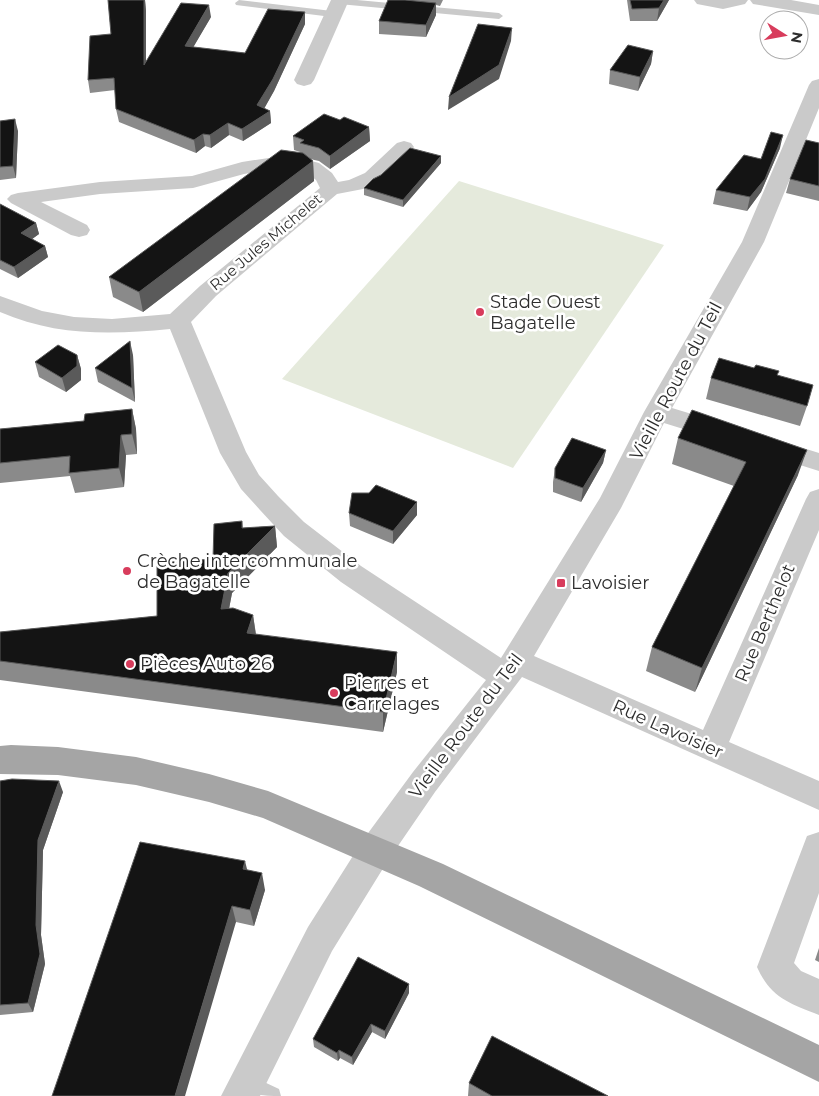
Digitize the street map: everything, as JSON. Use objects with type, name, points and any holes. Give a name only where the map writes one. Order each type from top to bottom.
[{"type":"main road","points":[[4,758],[58,761],[136,771],[209,788],[268,805],[439,879],[819,1064]]},
{"type":"street","points":[[703,0],[723,4],[739,0]]},
{"type":"street","points":[[759,0],[819,10]]},
{"type":"street","points":[[304,80],[337,5]]},
{"type":"street","name":"Vieille Route du Teil","points":[[253,1092],[320,939],[375,851],[424,782],[511,670],[561,583],[586,546],[612,501],[657,412],[753,242],[819,85]]},
{"type":"street","points":[[330,189],[351,187],[371,180],[404,147]]},
{"type":"street","name":"Rue Jules Michelet","points":[[79,230],[18,199],[100,188],[193,182],[242,168],[288,161],[312,167],[325,177],[330,189],[207,292],[178,320]]},
{"type":"street","points":[[0,303],[19,312],[55,322],[89,326],[118,328],[178,320]]},
{"type":"street","name":"Rue Lavoisier","points":[[178,320],[233,453],[250,482],[294,529],[344,570],[511,670],[712,748],[819,796]]},
{"type":"street","points":[[657,412],[819,462]]},
{"type":"street","name":"Rue Berthelot","points":[[712,748],[811,539],[819,499]]},
{"type":"street","points":[[819,847],[775,967],[788,983],[819,997]]},
{"type":"lane","points":[[239,3],[337,5],[499,16]]},
{"type":"shaded area","name":"Stade Ouest Bagatelle","points":[[459,181],[664,245],[513,468],[282,379]]},
{"type":"building","points":[[108,0],[144,0],[144,65],[181,3],[209,5],[185,46],[245,53],[268,9],[305,12],[273,79],[257,105],[270,111],[242,129],[228,123],[210,135],[203,134],[194,140],[116,109],[114,78],[88,80],[90,36],[111,34]]},
{"type":"building","points":[[388,0],[436,3],[426,25],[379,21]]},
{"type":"building","points":[[630,0],[664,0],[659,8],[632,9]]},
{"type":"building","points":[[478,24],[512,28],[499,65],[449,97]]},
{"type":"building","points":[[628,45],[653,51],[640,77],[610,70]]},
{"type":"building","points":[[324,114],[340,120],[344,117],[369,127],[330,156],[319,148],[300,143],[304,140],[293,136]]},
{"type":"building","points":[[15,119],[13,166],[0,167],[0,121]]},
{"type":"building","points":[[771,132],[783,135],[765,179],[750,197],[716,190],[744,155],[761,159]]},
{"type":"building","points":[[806,140],[819,143],[819,186],[790,179]]},
{"type":"building","points":[[410,148],[441,156],[403,200],[364,188],[373,179],[381,175]]},
{"type":"building","points":[[281,150],[303,153],[313,161],[139,292],[109,277]]},
{"type":"building","points":[[0,204],[36,223],[21,233],[45,246],[14,267],[0,260]]},
{"type":"building","points":[[130,341],[132,388],[95,368]]},
{"type":"building","points":[[58,345],[77,355],[77,366],[62,378],[35,362]]},
{"type":"building","points":[[719,358],[754,368],[756,365],[779,371],[777,375],[813,385],[807,406],[711,378]]},
{"type":"building","points":[[132,409],[132,434],[121,435],[119,468],[69,473],[70,456],[0,463],[0,429],[84,421],[85,414]]},
{"type":"building","points":[[692,410],[807,450],[702,668],[652,647],[746,462],[678,438]]},
{"type":"building","points":[[572,438],[606,450],[583,488],[555,478],[555,468]]},
{"type":"building","points":[[376,485],[417,502],[393,531],[349,513],[352,493],[369,493]]},
{"type":"building","points":[[242,521],[242,528],[275,526],[228,573],[221,609],[233,608],[253,615],[247,633],[397,652],[383,712],[0,661],[0,632],[157,616],[157,563],[213,559],[214,524]]},
{"type":"building","points":[[12,779],[59,781],[38,840],[36,925],[40,954],[28,1003],[0,1005],[0,781]]},
{"type":"building","points":[[140,842],[245,861],[243,869],[262,873],[250,910],[232,906],[175,1096],[52,1096]]},
{"type":"building","points":[[358,957],[409,984],[385,1031],[371,1024],[352,1057],[339,1050],[337,1053],[313,1039]]},
{"type":"building","points":[[492,1036],[608,1096],[492,1096],[469,1083]]},
{"type":"place","name":"Stade Ouest Bagatelle","points":[[480,312]]},
{"type":"place","name":"Crèche intercommunale de Bagatelle","points":[[127,571]]},
{"type":"place","name":"Lavoisier","points":[[561,583]]},
{"type":"place","name":"Pièces Auto 26","points":[[130,664]]},
{"type":"place","name":"Pierres et Carrelages","points":[[334,693]]}]
